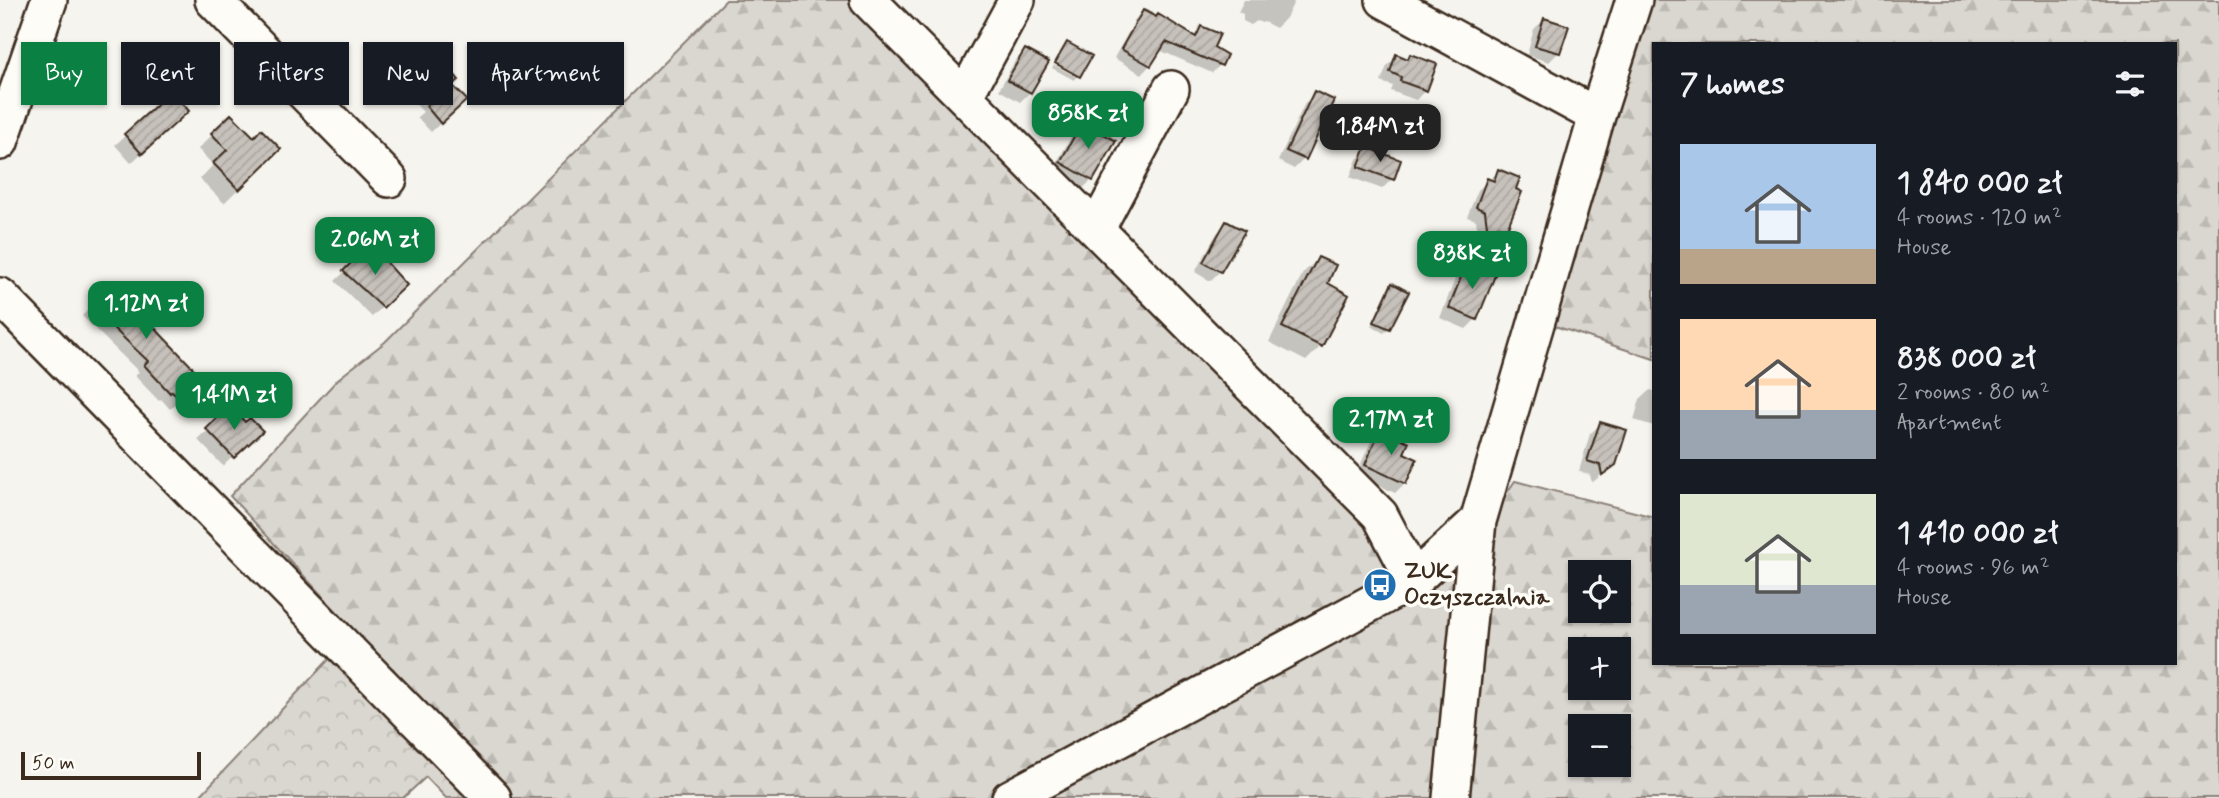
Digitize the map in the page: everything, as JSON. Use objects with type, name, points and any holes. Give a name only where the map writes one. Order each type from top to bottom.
[{"type":"street","points":[[0,142],[48,0]]},
{"type":"street","points":[[213,0],[389,179]]},
{"type":"street","points":[[868,0],[1380,515],[1414,580]]},
{"type":"street","points":[[965,96],[1017,0]]},
{"type":"street","points":[[1384,0],[1597,116]]},
{"type":"street","points":[[1451,798],[1478,521],[1597,116],[1634,0]]},
{"type":"street","points":[[1097,228],[1171,89]]},
{"type":"street","points":[[0,296],[493,798]]},
{"type":"street","points":[[1010,798],[1414,580],[1478,521]]},
{"type":"green space","points":[[726,0],[864,0],[1419,568],[1469,547],[1515,481],[1652,516],[1652,665],[2177,665],[2177,42],[1652,42],[1652,358],[1555,326],[1643,0],[2219,0],[2219,798],[509,798],[230,496],[338,379],[385,342]]},
{"type":"green space","points":[[335,653],[478,798],[446,798],[426,777],[403,798],[198,798]]},
{"type":"building","points":[[1143,10],[1156,17],[1158,14],[1196,37],[1201,26],[1220,34],[1214,47],[1227,55],[1222,66],[1166,42],[1151,66],[1121,49]]},
{"type":"building","points":[[1544,18],[1569,26],[1560,53],[1535,46]]},
{"type":"building","points":[[1067,42],[1092,56],[1080,77],[1055,63]]},
{"type":"building","points":[[1025,49],[1049,62],[1031,93],[1007,80]]},
{"type":"building","points":[[1396,54],[1408,59],[1410,54],[1437,64],[1427,91],[1400,81],[1401,77],[1390,72]]},
{"type":"building","points":[[453,73],[459,80],[453,84]]},
{"type":"building","points":[[453,86],[467,100],[441,124],[426,106],[453,105]]},
{"type":"building","points":[[1314,91],[1334,100],[1306,160],[1286,151]]},
{"type":"building","points":[[156,105],[184,105],[189,111],[142,154],[124,134]]},
{"type":"building","points":[[231,114],[254,137],[261,129],[281,149],[239,190],[213,163],[227,150],[211,133]]},
{"type":"building","points":[[1082,122],[1116,141],[1093,181],[1060,162]]},
{"type":"building","points":[[1366,147],[1401,160],[1394,180],[1358,167]]},
{"type":"building","points":[[1498,169],[1520,178],[1516,189],[1522,192],[1507,229],[1499,226],[1488,234],[1485,211],[1476,207],[1487,178],[1494,181]]},
{"type":"building","points":[[1226,221],[1245,231],[1221,272],[1203,262]]},
{"type":"building","points":[[370,244],[407,285],[383,308],[343,271]]},
{"type":"building","points":[[1318,257],[1336,265],[1328,283],[1349,295],[1322,347],[1282,327]]},
{"type":"building","points":[[1467,262],[1496,273],[1477,320],[1449,308]]},
{"type":"building","points":[[115,281],[194,369],[192,371],[201,381],[181,400],[172,391],[170,393],[144,365],[148,361],[90,306]]},
{"type":"building","points":[[1392,283],[1409,292],[1390,329],[1374,322]]},
{"type":"building","points":[[230,406],[245,422],[250,418],[263,431],[234,458],[206,429]]},
{"type":"building","points":[[1600,422],[1627,430],[1616,465],[1602,475],[1600,465],[1587,461]]},
{"type":"building","points":[[1380,429],[1409,442],[1404,453],[1417,459],[1406,484],[1365,465]]},
{"type":"place","name":"ZUK Oczyszczalnia","points":[[1380,585]]}]
